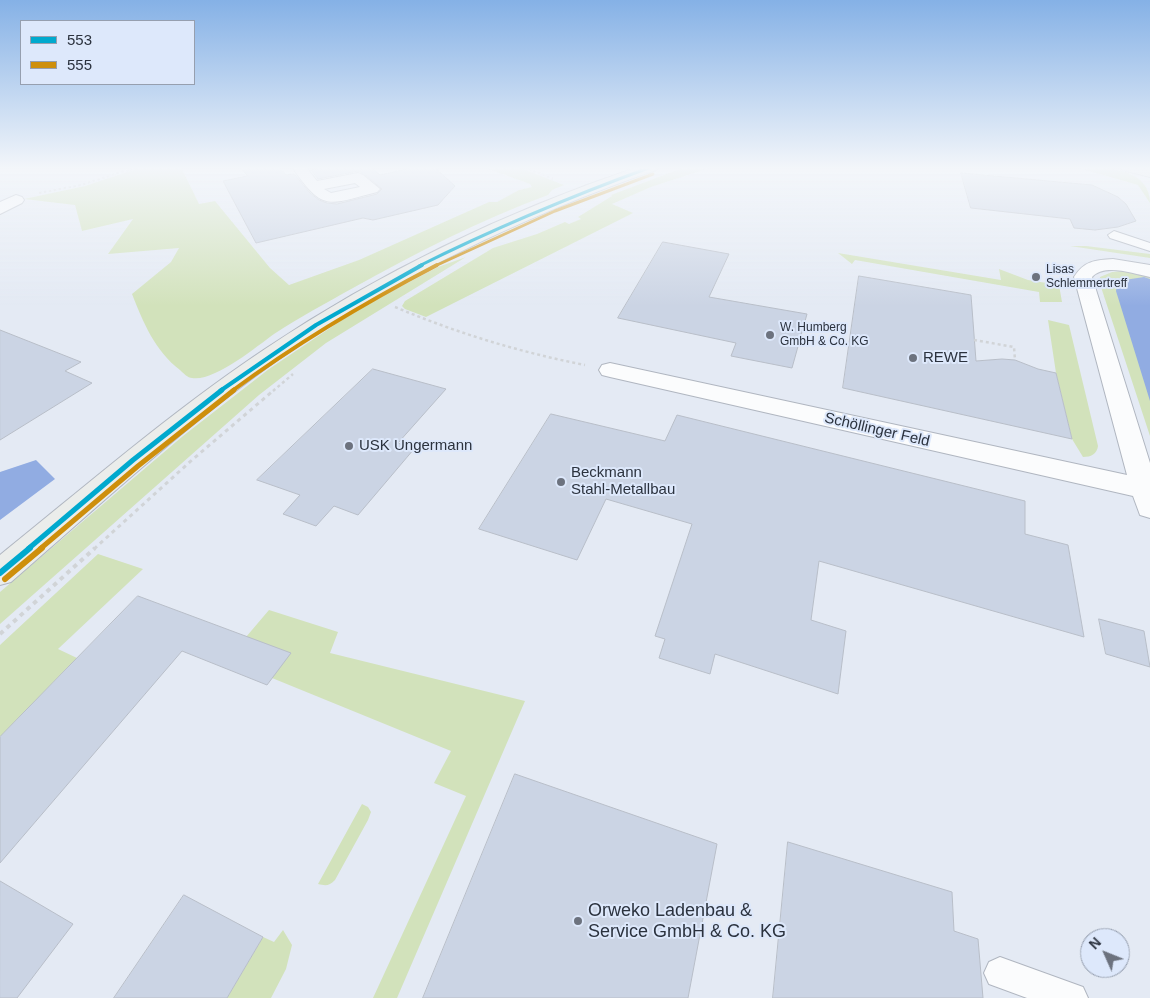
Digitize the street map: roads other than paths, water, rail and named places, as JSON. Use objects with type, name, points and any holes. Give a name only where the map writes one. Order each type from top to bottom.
[{"type":"main road","points":[[0,573],[203,405],[271,354],[324,320],[411,270],[470,241],[534,214]]},
{"type":"street","name":"Schöllinger Feld","points":[[610,370],[1147,498],[1084,277],[1086,271],[1092,267],[1102,265],[1150,270]]},
{"type":"lane","points":[[1114,235],[1150,248]]},
{"type":"lane","points":[[1000,973],[1072,998]]},
{"type":"water","points":[[1144,277],[1150,279],[1150,401],[1116,291],[1118,281]]},
{"type":"water","points":[[36,460],[55,479],[0,520],[0,472]]},
{"type":"place","name":"Lisas Schlemmertreff","points":[[1036,277]]},
{"type":"place","name":"W. Humberg GmbH & Co. KG","points":[[770,335]]},
{"type":"place","name":"REWE","points":[[913,358]]},
{"type":"place","name":"USK Ungermann","points":[[349,446]]},
{"type":"place","name":"Beckmann Stahl-Metallbau","points":[[561,482]]},
{"type":"place","name":"Orweko Ladenbau & Service GmbH & Co. KG","points":[[578,921]]}]
